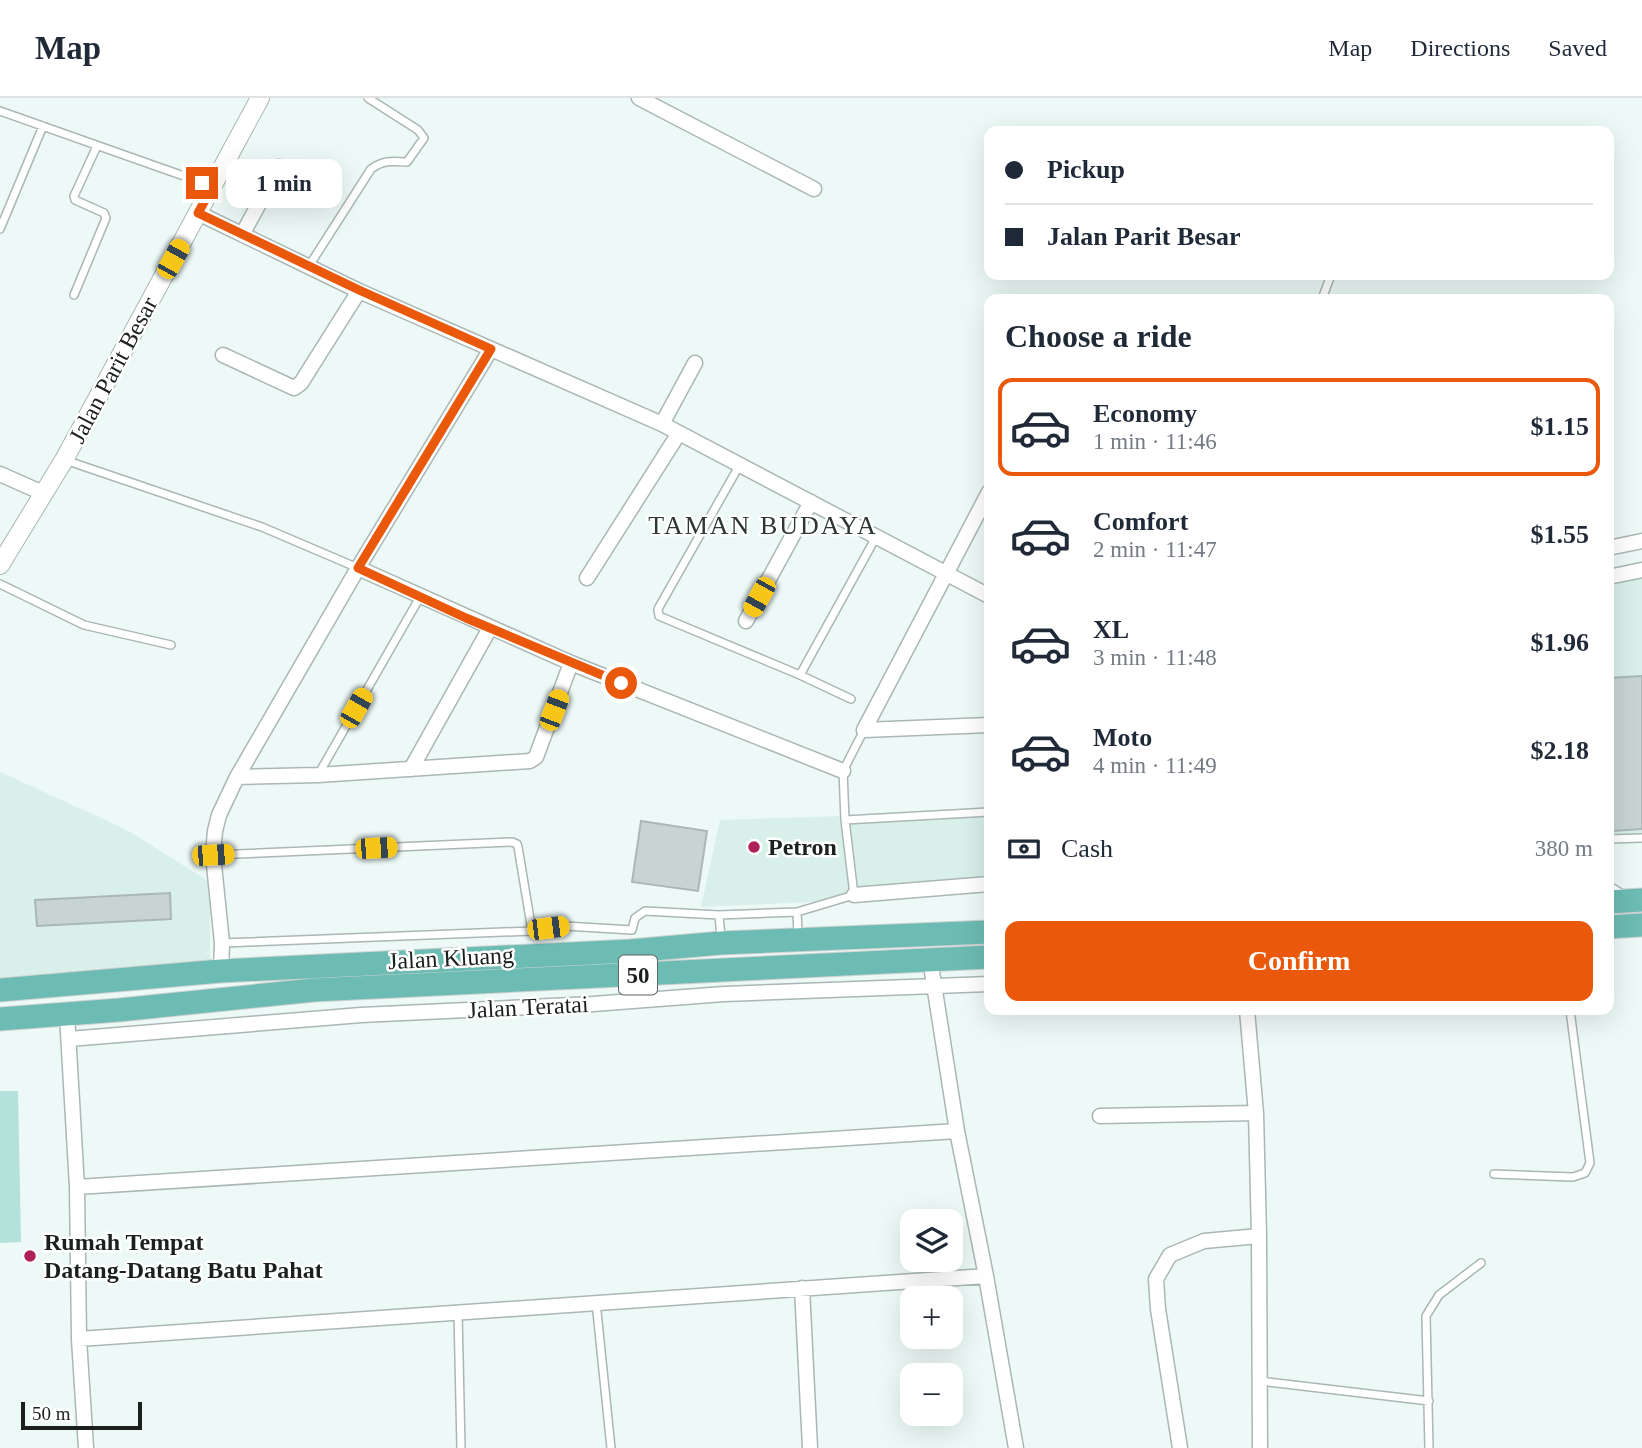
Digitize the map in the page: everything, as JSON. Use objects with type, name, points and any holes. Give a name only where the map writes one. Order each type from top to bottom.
[{"type":"highway","points":[[1614,902],[1637,900]]},
{"type":"highway","points":[[1614,927],[1642,925]]},
{"type":"highway","name":"Jalan Kluang","points":[[6,990],[221,971],[603,946],[631,940],[721,943],[984,932]]},
{"type":"highway","name":"Jalan Kluang","points":[[0,1019],[67,1015],[314,990],[591,993],[930,959],[984,957]]},
{"type":"highway","points":[[6,990],[48,996],[60,1004],[67,1015]]},
{"type":"street","points":[[639,98],[814,188]]},
{"type":"street","name":"Jalan Parit Besar","points":[[0,565],[37,490],[64,460],[198,213],[208,185],[254,100]]},
{"type":"street","points":[[243,233],[279,167]]},
{"type":"street","points":[[198,213],[359,290],[662,424],[984,593]]},
{"type":"street","points":[[223,355],[294,387],[301,383],[359,290]]},
{"type":"street","points":[[221,971],[222,943],[213,855],[219,815],[237,777],[358,568],[491,349]]},
{"type":"street","points":[[662,424],[695,363]]},
{"type":"street","points":[[587,578],[679,433]]},
{"type":"street","points":[[0,474],[37,490]]},
{"type":"street","points":[[746,621],[811,502]]},
{"type":"street","points":[[864,730],[984,502]]},
{"type":"street","points":[[1614,547],[1642,541]]},
{"type":"street","points":[[358,568],[571,663],[843,771]]},
{"type":"street","points":[[1614,576],[1642,570]]},
{"type":"street","points":[[411,769],[490,628]]},
{"type":"street","points":[[237,777],[318,775],[523,762],[536,757],[571,663]]},
{"type":"street","points":[[864,730],[984,725]]},
{"type":"street","points":[[854,895],[984,884]]},
{"type":"street","points":[[930,959],[957,1131],[1016,1448]]},
{"type":"street","name":"Jalan Teratai","points":[[69,1039],[591,993],[724,993],[984,984]]},
{"type":"street","points":[[67,1015],[77,1187],[79,1339],[86,1448]]},
{"type":"street","points":[[1247,1015],[1256,1112],[1259,1448]]},
{"type":"street","points":[[1100,1116],[1256,1112]]},
{"type":"street","points":[[77,1187],[957,1131]]},
{"type":"street","points":[[1180,1448],[1158,1309],[1156,1279],[1170,1255],[1204,1241],[1259,1236]]},
{"type":"street","points":[[79,1339],[986,1276]]},
{"type":"street","points":[[802,1288],[810,1448]]},
{"type":"lane","points":[[309,266],[371,169],[387,161],[407,162],[424,138],[418,130],[368,98]]},
{"type":"lane","points":[[0,111],[208,185]]},
{"type":"lane","points":[[0,229],[43,126]]},
{"type":"lane","points":[[74,295],[106,218],[104,213],[75,200],[74,197],[97,146]]},
{"type":"lane","points":[[64,460],[262,527],[358,568]]},
{"type":"lane","points":[[739,466],[657,613],[851,699]]},
{"type":"lane","points":[[800,675],[877,537]]},
{"type":"lane","points":[[0,584],[84,625],[171,645]]},
{"type":"lane","points":[[318,775],[420,597]]},
{"type":"lane","points":[[222,943],[532,931],[565,926],[591,928],[631,940],[635,918],[645,911],[719,915],[797,912],[854,895],[845,820],[843,771],[864,730]]},
{"type":"lane","points":[[845,820],[984,812]]},
{"type":"lane","points":[[1614,839],[1642,838]]},
{"type":"lane","points":[[213,855],[512,842],[519,847],[532,931]]},
{"type":"lane","points":[[1614,887],[1637,900]]},
{"type":"lane","points":[[797,912],[798,941]]},
{"type":"lane","points":[[719,915],[721,943]]},
{"type":"lane","points":[[591,928],[603,946]]},
{"type":"lane","points":[[1494,1174],[1573,1177],[1585,1173],[1590,1163],[1571,1015]]},
{"type":"lane","points":[[1429,1448],[1426,1315],[1439,1295],[1481,1263]]},
{"type":"lane","points":[[596,1302],[611,1448]]},
{"type":"lane","points":[[458,1312],[461,1448]]},
{"type":"lane","points":[[1259,1381],[1429,1401]]},
{"type":"shaded area","points":[[1642,575],[1642,841],[1614,842],[1614,581]]},
{"type":"shaded area","points":[[0,772],[125,829],[210,882],[210,970],[0,984]]},
{"type":"shaded area","points":[[984,807],[984,889],[853,900],[701,907],[720,820]]},
{"type":"green space","points":[[0,1091],[18,1091],[21,1242],[0,1243]]},
{"type":"building","points":[[1642,676],[1642,829],[1614,831],[1614,678]]},
{"type":"building","points":[[641,821],[707,831],[698,891],[632,882]]},
{"type":"building","points":[[170,893],[171,919],[37,926],[35,900]]},
{"type":"place","name":"Petron","points":[[754,847]]},
{"type":"place","name":"Rumah Tempat Datang-Datang Batu Pahat","points":[[30,1256]]},
{"type":"district","name":"TAMAN BUDAYA","points":[[763,525]]},
{"type":"route","points":[[202,183],[213,186],[198,213],[491,349],[358,568],[466,618],[621,683]]}]
